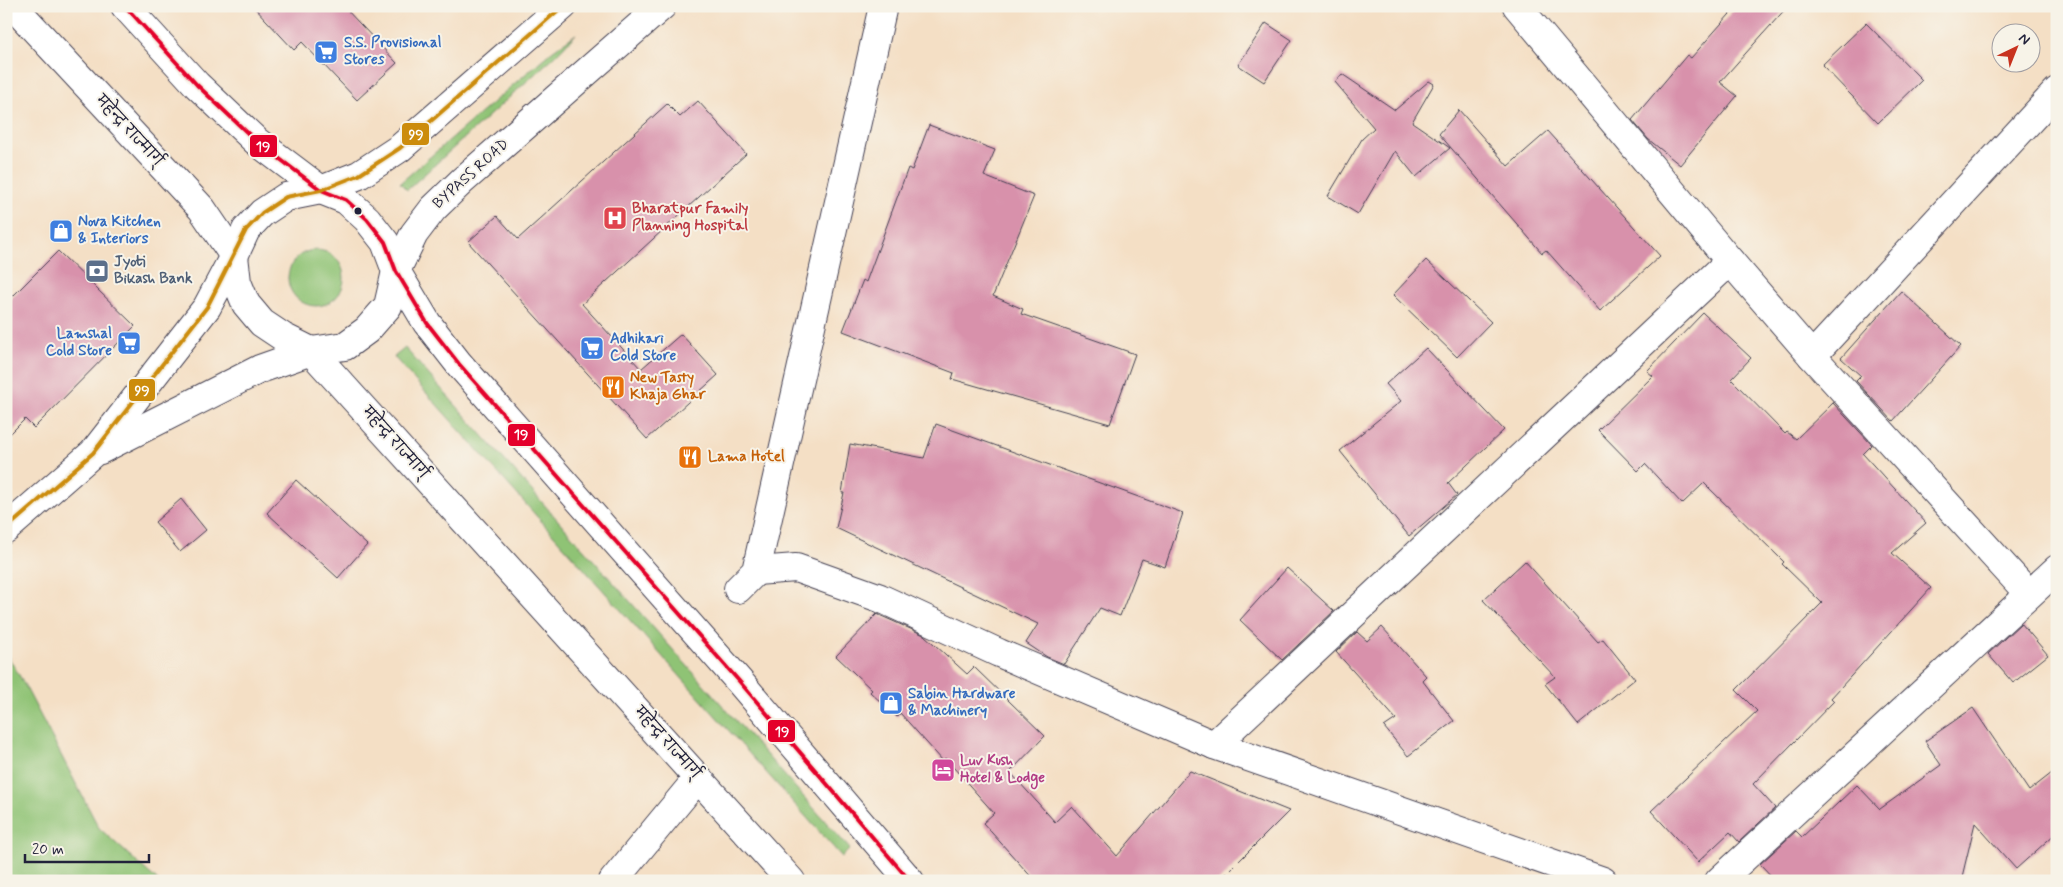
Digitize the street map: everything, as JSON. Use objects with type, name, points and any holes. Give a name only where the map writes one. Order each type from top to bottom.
[{"type":"main road","name":"महेन्द्र राज्मार्ग्","points":[[13,6],[202,209],[234,256],[236,282],[246,304],[262,323],[283,337],[311,351],[791,881]]},
{"type":"main road","points":[[125,6],[197,85],[249,135],[320,190],[346,200],[367,219],[385,242],[396,271],[427,323],[459,364],[739,681],[910,881]]},
{"type":"main road","points":[[6,529],[93,453],[207,307],[246,230],[262,213],[286,196],[320,190],[359,174],[400,148],[562,6]]},
{"type":"main road","name":"BYPASS ROAD","points":[[93,453],[260,369],[311,351],[345,346],[367,330],[388,306],[396,271],[414,234],[433,209],[462,181],[662,6]]},
{"type":"main road","points":[[883,6],[747,580],[796,568],[880,598],[999,653],[1214,745],[1603,881]]},
{"type":"main road","points":[[1517,6],[1812,356],[2028,594]]},
{"type":"main road","points":[[1812,356],[2057,91]]},
{"type":"main road","points":[[1214,745],[1730,261]]},
{"type":"main road","points":[[1719,881],[2057,569]]},
{"type":"main road","points":[[613,881],[698,778]]},
{"type":"green space","points":[[576,34],[556,55],[407,190],[400,183],[552,51]]},
{"type":"green space","points":[[311,250],[321,250],[336,258],[342,267],[344,278],[342,289],[336,298],[321,306],[311,306],[300,301],[293,294],[288,283],[288,273],[293,262],[300,255]]},
{"type":"green space","points":[[405,348],[850,849],[842,857],[394,357]]},
{"type":"green space","points":[[6,653],[99,828],[158,881],[6,881]]},
{"type":"building","points":[[253,6],[343,6],[397,63],[357,100],[302,42],[294,50]]},
{"type":"building","points":[[1737,6],[1788,6],[1720,82],[1737,96],[1680,165],[1648,139],[1632,120],[1687,55],[1691,58]]},
{"type":"building","points":[[1266,23],[1292,40],[1264,82],[1238,65]]},
{"type":"building","points":[[1866,23],[1922,80],[1878,123],[1822,65]]},
{"type":"building","points":[[1342,74],[1395,110],[1429,81],[1434,84],[1412,122],[1450,148],[1416,177],[1395,151],[1358,214],[1328,196],[1362,139],[1374,128],[1335,82]]},
{"type":"building","points":[[698,101],[746,154],[582,304],[641,369],[681,334],[718,375],[647,439],[468,242],[497,216],[518,239],[667,104],[680,117]]},
{"type":"building","points":[[1459,110],[1508,166],[1548,131],[1660,256],[1600,311],[1546,250],[1542,253],[1439,134]]},
{"type":"building","points":[[929,125],[995,150],[984,176],[1034,196],[993,296],[1023,309],[1021,314],[1135,354],[1110,424],[952,379],[954,373],[843,331],[863,280],[866,282],[908,168],[912,170]]},
{"type":"building","points":[[58,251],[135,326],[34,428],[25,419],[6,438],[6,303]]},
{"type":"building","points":[[1426,260],[1491,322],[1457,357],[1393,295]]},
{"type":"building","points":[[1901,291],[1961,346],[1893,421],[1856,381],[1861,376],[1841,358]]},
{"type":"building","points":[[1703,313],[1751,358],[1731,379],[1785,434],[1787,432],[1796,439],[1833,403],[1872,445],[1863,454],[1926,523],[1892,553],[1931,588],[1831,698],[1834,701],[1753,784],[1775,808],[1739,842],[1730,832],[1698,862],[1651,811],[1757,711],[1736,690],[1822,603],[1782,564],[1784,562],[1704,483],[1682,504],[1645,464],[1638,471],[1598,430],[1653,376],[1647,371]]},
{"type":"building","points":[[1426,348],[1504,430],[1448,483],[1457,495],[1409,536],[1340,451],[1401,401],[1386,384]]},
{"type":"building","points":[[936,424],[1183,513],[1165,567],[1142,559],[1120,616],[1100,608],[1064,664],[1047,657],[1026,643],[1038,624],[836,528],[844,493],[842,493],[850,444],[924,458]]},
{"type":"building","points":[[296,480],[367,545],[338,578],[267,513]]},
{"type":"building","points":[[181,499],[206,530],[180,552],[155,522]]},
{"type":"building","points":[[1525,561],[1598,642],[1603,639],[1635,679],[1578,725],[1545,684],[1555,677],[1483,600]]},
{"type":"building","points":[[1287,568],[1334,611],[1282,660],[1240,620]]},
{"type":"building","points":[[877,614],[924,635],[967,674],[974,667],[1045,736],[1010,772],[1055,822],[1072,806],[1117,856],[1190,771],[1289,811],[1219,881],[1035,881],[983,823],[994,813],[945,758],[943,761],[900,713],[897,717],[836,656]]},
{"type":"building","points":[[2021,623],[2048,655],[2013,683],[1988,654]]},
{"type":"building","points":[[1382,627],[1426,676],[1422,680],[1454,721],[1408,756],[1384,727],[1396,719],[1336,652],[1357,632],[1367,641]]},
{"type":"building","points":[[1973,708],[2029,791],[2057,769],[2057,832],[2016,869],[1975,823],[1961,881],[1776,881],[1760,864],[1796,831],[1802,837],[1857,785],[1880,809],[1941,765],[1925,741]]},
{"type":"transit line","name":"19","points":[[125,6],[197,85],[256,141],[321,190],[346,200],[367,219],[385,242],[396,271],[427,323],[459,364],[739,681],[910,881]]},
{"type":"transit line","name":"99","points":[[6,529],[93,453],[207,307],[246,230],[262,213],[286,197],[321,190],[359,175],[400,148],[563,6]]},
{"type":"place","name":"S.S. Provisional Stores","points":[[326,52]]},
{"type":"place","name":"Bharatpur Family Planning Hospital","points":[[615,218]]},
{"type":"place","name":"Nova Kitchen & Interiors","points":[[61,231]]},
{"type":"place","name":"Jyoti Bikash Bank","points":[[97,271]]},
{"type":"place","name":"Lamshal Cold Store","points":[[129,343]]},
{"type":"place","name":"Adhikari Cold Store","points":[[592,348]]},
{"type":"place","name":"New Tasty Khaja Ghar","points":[[613,387]]},
{"type":"place","name":"Lama Hotel","points":[[690,457]]},
{"type":"place","name":"Sabin Hardware & Machinery","points":[[891,703]]},
{"type":"place","name":"Luv Kush Hotel & Lodge","points":[[943,770]]}]
